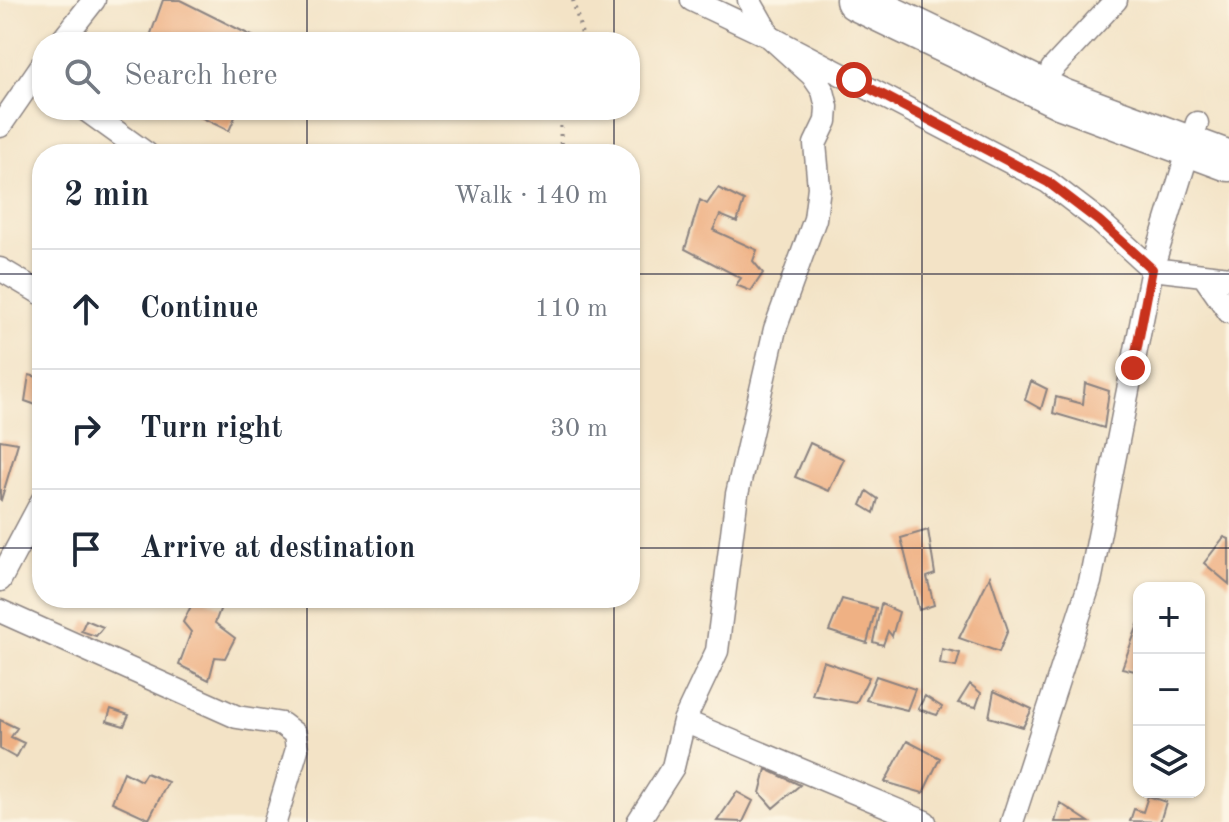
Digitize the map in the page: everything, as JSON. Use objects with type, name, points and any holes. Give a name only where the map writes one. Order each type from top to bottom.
[{"type":"highway","points":[[856,0],[1062,99],[1205,135]]},
{"type":"highway","points":[[904,0],[1205,135],[1229,161]]},
{"type":"street","points":[[69,32],[94,0]]},
{"type":"street","points":[[692,0],[770,37],[1048,182],[1099,221],[1152,269],[1229,278]]},
{"type":"street","points":[[638,822],[673,767],[684,721],[717,651],[737,494],[775,329],[815,219],[819,187],[815,144],[826,121],[827,107],[812,75],[770,37],[749,0]]},
{"type":"street","points":[[1052,69],[1116,0]]},
{"type":"street","points":[[0,126],[32,83]]},
{"type":"street","points":[[100,120],[133,144]]},
{"type":"street","points":[[1012,822],[1090,582],[1152,269],[1205,135]]},
{"type":"street","points":[[0,269],[32,288]]},
{"type":"street","points":[[1203,275],[1229,312]]},
{"type":"street","points":[[0,580],[32,520]]},
{"type":"street","points":[[0,611],[237,717],[282,724],[295,734],[297,749],[275,822]]},
{"type":"street","points":[[684,721],[925,822]]},
{"type":"path","points":[[573,0],[581,32]]},
{"type":"path","points":[[560,120],[561,144]]},
{"type":"building","points":[[163,0],[180,0],[244,32],[152,32]]},
{"type":"building","points":[[206,120],[234,120],[229,131]]},
{"type":"building","points":[[718,188],[744,201],[737,222],[720,215],[713,230],[757,250],[753,261],[763,273],[751,291],[736,285],[741,278],[685,249],[700,200],[707,204]]},
{"type":"building","points":[[29,375],[32,376],[32,403],[25,401]]},
{"type":"building","points":[[1031,381],[1047,389],[1041,409],[1025,400]]},
{"type":"building","points":[[1085,383],[1109,391],[1104,428],[1053,413],[1056,397],[1083,404]]},
{"type":"building","points":[[0,440],[18,443],[1,500],[0,499]]},
{"type":"building","points":[[810,443],[844,459],[829,491],[795,477]]},
{"type":"building","points":[[867,491],[878,499],[874,513],[861,505]]},
{"type":"building","points":[[928,530],[935,574],[927,577],[934,605],[919,610],[901,538]]},
{"type":"building","points":[[1224,537],[1229,539],[1229,584],[1204,563]]},
{"type":"building","points":[[990,576],[1008,630],[999,652],[959,638]]},
{"type":"building","points":[[842,599],[876,608],[867,643],[829,631]]},
{"type":"building","points":[[881,604],[899,612],[892,636],[888,631],[883,645],[873,642]]},
{"type":"building","points":[[190,608],[221,608],[215,623],[235,638],[225,658],[215,657],[209,680],[179,665],[191,632],[183,622]]},
{"type":"building","points":[[86,620],[103,627],[96,636],[81,631]]},
{"type":"building","points":[[1133,638],[1133,671],[1122,668]]},
{"type":"building","points":[[942,649],[960,653],[956,667],[940,664]]},
{"type":"building","points":[[823,661],[869,677],[856,703],[812,695]]},
{"type":"building","points":[[876,676],[915,689],[907,710],[866,700]]},
{"type":"building","points":[[970,684],[981,693],[976,707],[958,703]]},
{"type":"building","points":[[994,691],[1032,709],[1023,727],[989,717]]},
{"type":"building","points":[[925,696],[942,707],[937,715],[918,709]]},
{"type":"building","points":[[111,709],[129,715],[124,726],[107,721]]},
{"type":"building","points":[[0,720],[17,728],[11,737],[24,743],[16,758],[0,749]]},
{"type":"building","points":[[907,741],[940,758],[923,793],[885,782]]},
{"type":"building","points":[[766,769],[800,785],[773,808],[760,793]]},
{"type":"building","points":[[124,772],[141,781],[146,773],[168,782],[149,819],[112,802]]},
{"type":"building","points":[[737,792],[753,801],[743,822],[717,821]]},
{"type":"building","points":[[1147,798],[1166,802],[1160,822],[1130,821],[1134,809],[1143,812]]},
{"type":"building","points":[[1060,803],[1089,822],[1055,822]]},
{"type":"route","points":[[854,80],[1048,182],[1099,221],[1152,269],[1133,368]]}]
